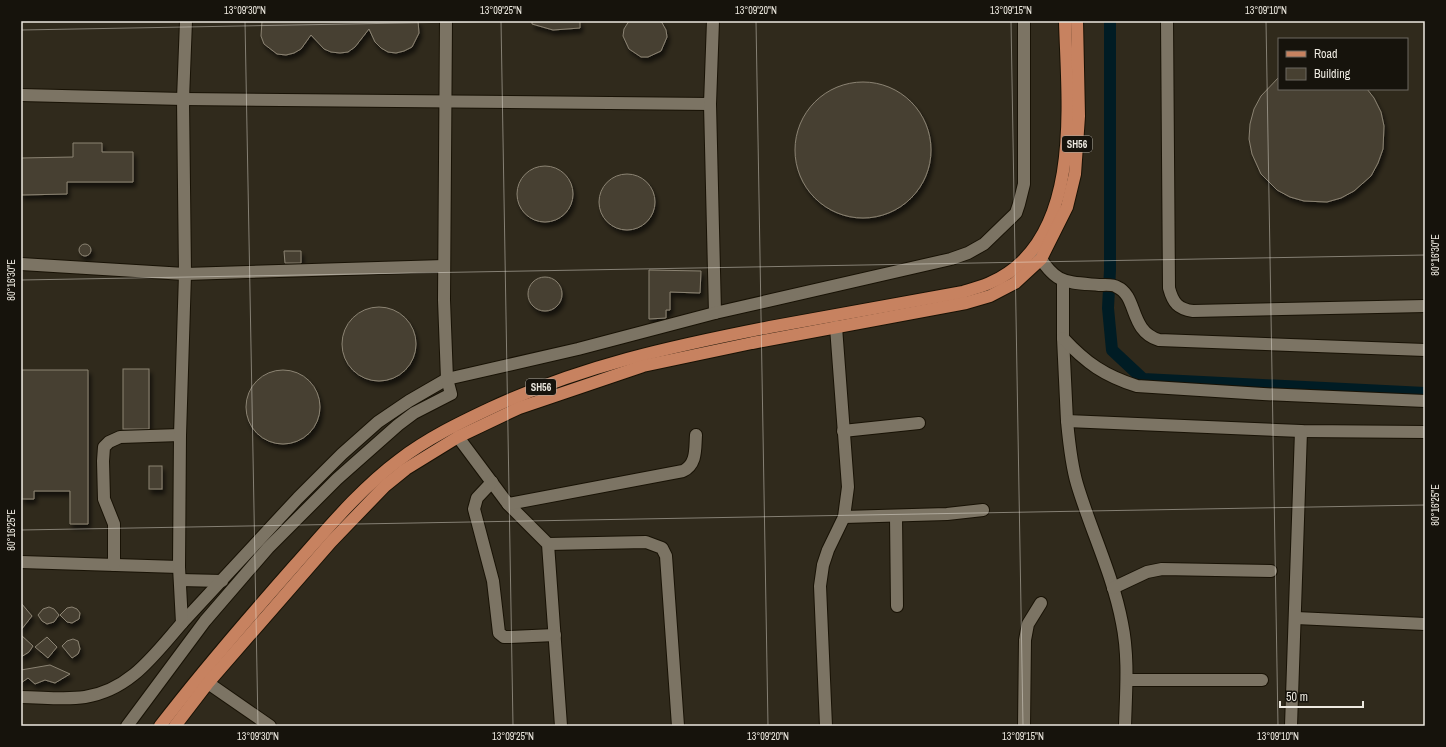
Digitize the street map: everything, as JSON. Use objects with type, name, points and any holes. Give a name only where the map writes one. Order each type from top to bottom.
[{"type":"main road","name":"SH56","points":[[160,726],[199,676],[322,534],[377,478],[425,442],[451,427],[522,394],[573,375],[640,354],[749,331],[963,292],[986,285],[1008,273],[1034,248],[1056,203],[1063,172],[1067,116],[1066,21]]},
{"type":"main road","name":"SH56","points":[[175,726],[208,683],[331,542],[385,486],[406,470],[458,437],[520,408],[643,366],[836,327],[966,303],[990,296],[1015,283],[1041,259],[1067,207],[1075,174],[1079,116],[1077,21]]},
{"type":"lane","points":[[182,623],[179,567],[180,435],[185,274],[183,99],[186,21]]},
{"type":"lane","points":[[127,726],[205,621],[268,548],[337,479],[398,425],[414,413],[451,394],[448,379],[444,266],[446,21]]},
{"type":"lane","points":[[712,21],[710,104],[715,313]]},
{"type":"lane","points":[[21,697],[84,697],[100,694],[124,684],[142,670],[182,623],[298,498],[342,454],[378,422],[409,401],[448,379],[578,349],[715,313],[951,259],[968,253],[984,244],[1016,213],[1024,184],[1024,21]]},
{"type":"lane","points":[[1168,21],[1169,288],[1172,300],[1182,309],[1193,311],[1425,306]]},
{"type":"lane","points":[[21,95],[183,99],[710,104]]},
{"type":"lane","points":[[1034,248],[1051,273],[1063,281],[1117,286],[1125,292],[1142,331],[1150,337],[1159,340],[1425,350]]},
{"type":"lane","points":[[21,264],[185,274],[444,266]]},
{"type":"lane","points":[[1063,281],[1063,338],[1067,421],[1071,458],[1077,484],[1113,588],[1122,622],[1126,649],[1127,680],[1125,726]]},
{"type":"lane","points":[[826,726],[820,586],[826,555],[844,518],[848,487],[836,327]]},
{"type":"lane","points":[[1063,338],[1080,357],[1098,370],[1137,386],[1263,394],[1425,401]]},
{"type":"lane","points":[[1067,421],[1301,431],[1425,432]]},
{"type":"lane","points":[[843,431],[919,423]]},
{"type":"lane","points":[[1291,726],[1296,618],[1301,431]]},
{"type":"lane","points":[[114,565],[114,524],[104,499],[104,447],[109,442],[120,437],[180,435]]},
{"type":"lane","points":[[508,504],[683,471],[691,465],[694,457],[696,435]]},
{"type":"lane","points":[[458,437],[508,504],[548,544],[562,726]]},
{"type":"lane","points":[[492,482],[477,498],[474,509],[492,581],[499,633],[510,637],[555,634]]},
{"type":"lane","points":[[844,518],[896,517],[983,510]]},
{"type":"lane","points":[[896,517],[897,606]]},
{"type":"lane","points":[[548,544],[646,542],[662,548],[666,556],[678,726]]},
{"type":"lane","points":[[21,562],[179,567]]},
{"type":"lane","points":[[1113,588],[1147,572],[1162,569],[1271,571]]},
{"type":"lane","points":[[180,580],[222,580]]},
{"type":"lane","points":[[1024,726],[1025,640],[1028,624],[1041,603]]},
{"type":"lane","points":[[1296,618],[1425,624]]},
{"type":"lane","points":[[1127,680],[1262,680]]},
{"type":"lane","points":[[208,683],[270,726]]},
{"type":"building","points":[[262,21],[418,21],[419,33],[412,47],[396,53],[388,52],[381,48],[375,42],[369,29],[355,47],[348,52],[331,52],[324,49],[311,35],[301,49],[286,55],[277,54],[264,44],[261,36]]},
{"type":"building","points":[[532,21],[580,21],[580,28],[553,30],[532,24]]},
{"type":"building","points":[[629,21],[661,21],[666,30],[667,37],[661,51],[648,57],[641,57],[629,49],[623,36],[624,29]]},
{"type":"building","points":[[1278,78],[1278,90],[1368,90],[1374,98],[1381,112],[1384,126],[1383,149],[1371,176],[1354,191],[1341,198],[1327,202],[1304,201],[1290,197],[1277,190],[1261,174],[1252,154],[1249,139],[1250,124],[1254,109],[1261,96]]},
{"type":"building","points":[[856,82],[870,82],[889,87],[911,102],[926,124],[930,137],[930,163],[926,176],[911,198],[889,213],[870,218],[856,218],[837,213],[815,198],[800,176],[795,157],[795,143],[800,124],[815,102],[837,87]]},
{"type":"building","points":[[73,143],[102,143],[102,152],[133,152],[133,182],[67,182],[67,194],[21,195],[21,158],[73,157]]},
{"type":"building","points":[[539,166],[551,166],[561,170],[569,178],[573,188],[573,200],[569,210],[561,218],[551,222],[539,222],[529,218],[521,210],[517,200],[517,188],[521,178],[529,170]]},
{"type":"building","points":[[621,174],[633,174],[643,178],[651,186],[655,196],[655,208],[651,218],[643,226],[633,230],[621,230],[611,226],[603,218],[599,208],[599,196],[603,186],[611,178]]},
{"type":"building","points":[[87,244],[90,245],[90,255],[83,256],[80,255],[79,248],[80,245]]},
{"type":"building","points":[[284,251],[301,251],[301,263],[285,263]]},
{"type":"building","points":[[649,270],[701,271],[700,293],[670,292],[670,310],[666,310],[666,318],[649,319]]},
{"type":"building","points":[[548,277],[555,279],[560,284],[562,294],[560,304],[555,309],[542,311],[535,309],[530,304],[528,291],[530,284],[535,279]]},
{"type":"building","points":[[372,307],[386,307],[400,313],[410,323],[416,337],[416,351],[410,365],[400,375],[386,381],[372,381],[358,375],[348,365],[342,351],[342,337],[348,323],[358,313]]},
{"type":"building","points":[[123,369],[149,369],[149,429],[123,429]]},
{"type":"building","points":[[22,370],[88,370],[88,524],[70,524],[70,491],[34,491],[34,499],[22,499]]},
{"type":"building","points":[[276,370],[290,370],[304,376],[314,386],[320,400],[320,414],[314,428],[304,438],[290,444],[276,444],[262,438],[252,428],[246,414],[246,400],[252,386],[262,376]]},
{"type":"building","points":[[149,466],[162,466],[162,489],[149,489]]},
{"type":"building","points":[[21,603],[32,616],[21,630]]},
{"type":"building","points":[[49,607],[54,609],[59,615],[54,622],[47,624],[42,621],[38,615],[43,609]]},
{"type":"building","points":[[72,607],[77,609],[80,613],[79,619],[72,623],[67,622],[60,615],[67,608]]},
{"type":"building","points":[[21,635],[33,646],[29,652],[21,657]]},
{"type":"building","points":[[47,637],[57,647],[48,658],[35,647]]},
{"type":"building","points":[[73,639],[78,641],[80,649],[78,654],[72,658],[62,646],[67,641]]},
{"type":"building","points":[[50,665],[70,674],[55,683],[45,680],[35,684],[28,678],[21,683],[21,670]]},
{"type":"waterway","points":[[1110,21],[1110,270],[1108,308],[1112,350],[1143,379],[1425,393]]}]
